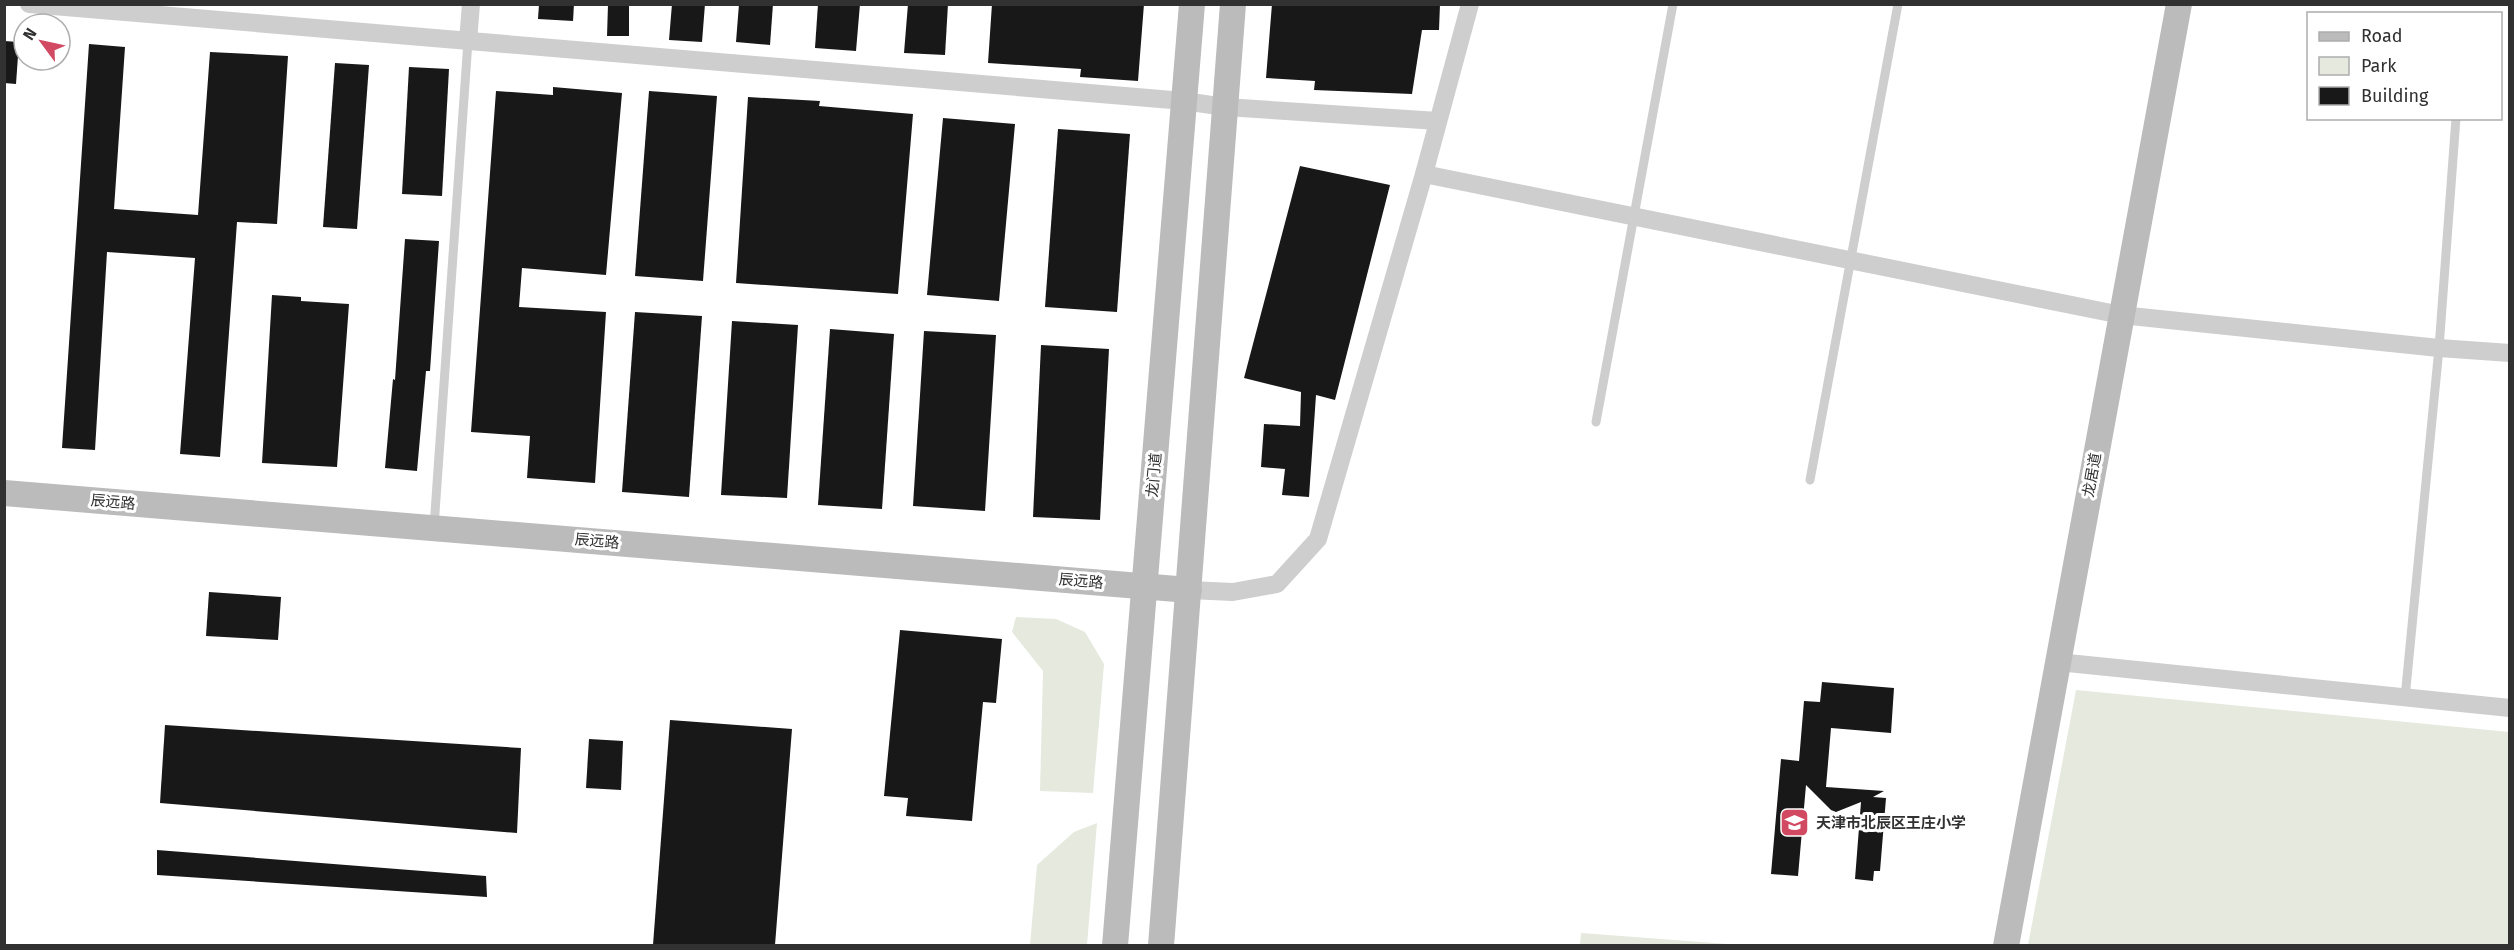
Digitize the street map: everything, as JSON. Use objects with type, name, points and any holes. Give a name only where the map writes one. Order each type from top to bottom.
[{"type":"street","points":[[29,4],[1184,101],[1225,107],[1438,121]]},
{"type":"street","points":[[468,41],[471,4]]},
{"type":"street","name":"龙门道","points":[[1115,945],[1136,663],[1145,586],[1192,4]]},
{"type":"street","points":[[1161,945],[1190,590],[1233,4]]},
{"type":"street","points":[[1190,590],[1233,592],[1277,584],[1318,539],[1424,174],[1470,4]]},
{"type":"street","name":"龙居道","points":[[2006,945],[2179,4]]},
{"type":"street","points":[[1424,174],[2121,315],[2439,348],[2510,353]]},
{"type":"street","name":"辰远路","points":[[4,493],[1190,590]]},
{"type":"street","points":[[2058,662],[2510,708]]},
{"type":"lane","points":[[1596,422],[1673,4]]},
{"type":"lane","points":[[1810,480],[1898,4]]},
{"type":"lane","points":[[434,528],[468,41]]},
{"type":"lane","points":[[2405,698],[2439,348],[2456,120]]},
{"type":"green space","points":[[1016,617],[1056,619],[1085,632],[1104,664],[1093,793],[1040,791],[1043,671],[1012,632]]},
{"type":"green space","points":[[2076,690],[2509,732],[2509,945],[2028,945]]},
{"type":"green space","points":[[1097,823],[1087,945],[1030,945],[1037,865],[1074,832]]},
{"type":"green space","points":[[1581,933],[1741,945],[1580,945]]},
{"type":"building","points":[[539,4],[574,4],[573,21],[538,19]]},
{"type":"building","points":[[608,4],[629,4],[629,36],[607,36]]},
{"type":"building","points":[[672,4],[705,4],[702,42],[669,40]]},
{"type":"building","points":[[739,4],[773,4],[770,45],[736,42]]},
{"type":"building","points":[[818,4],[860,4],[856,51],[815,48]]},
{"type":"building","points":[[908,4],[948,4],[945,55],[904,53]]},
{"type":"building","points":[[992,4],[1144,4],[1138,81],[1080,77],[1081,69],[988,63]]},
{"type":"building","points":[[1272,4],[1440,4],[1439,30],[1422,30],[1412,94],[1314,90],[1315,81],[1266,78]]},
{"type":"building","points":[[4,41],[12,42],[12,72],[17,72],[16,84],[4,83]]},
{"type":"building","points":[[89,44],[125,47],[114,209],[198,215],[210,52],[288,56],[277,224],[237,222],[220,457],[180,454],[195,258],[107,252],[95,450],[62,448]]},
{"type":"building","points":[[335,63],[369,65],[357,229],[323,227]]},
{"type":"building","points":[[409,67],[449,69],[442,196],[402,194]]},
{"type":"building","points":[[553,87],[622,93],[606,275],[522,268],[519,307],[606,312],[595,483],[527,478],[530,436],[471,432],[496,91],[553,95]]},
{"type":"building","points":[[649,91],[717,96],[703,281],[635,276]]},
{"type":"building","points":[[748,97],[820,101],[819,106],[913,114],[898,294],[736,283]]},
{"type":"building","points":[[943,118],[1015,124],[999,301],[927,295]]},
{"type":"building","points":[[1058,129],[1130,134],[1117,312],[1045,307]]},
{"type":"building","points":[[1300,166],[1390,185],[1335,400],[1316,395],[1309,497],[1282,495],[1285,469],[1261,467],[1264,424],[1300,426],[1301,392],[1244,378]]},
{"type":"building","points":[[405,239],[439,241],[430,371],[426,371],[417,471],[385,468],[393,379],[395,380]]},
{"type":"building","points":[[272,295],[301,297],[301,301],[349,304],[337,467],[262,463]]},
{"type":"building","points":[[635,312],[702,316],[689,497],[622,492]]},
{"type":"building","points":[[732,321],[798,325],[787,498],[721,495]]},
{"type":"building","points":[[830,329],[894,334],[882,509],[818,505]]},
{"type":"building","points":[[924,331],[996,335],[985,511],[913,506]]},
{"type":"building","points":[[1041,345],[1109,349],[1100,520],[1033,517]]},
{"type":"building","points":[[209,592],[281,597],[278,640],[206,636]]},
{"type":"building","points":[[900,630],[1002,639],[996,703],[983,702],[972,821],[906,816],[908,798],[884,796]]},
{"type":"building","points":[[1822,682],[1894,688],[1891,733],[1831,728],[1826,787],[1884,791],[1873,797],[1886,798],[1880,871],[1874,871],[1873,881],[1855,879],[1861,802],[1836,812],[1831,810],[1806,785],[1798,876],[1771,874],[1781,759],[1799,761],[1804,701],[1820,702]]},
{"type":"building","points":[[670,720],[792,729],[775,945],[653,945]]},
{"type":"building","points":[[165,725],[521,748],[517,833],[160,803]]},
{"type":"building","points":[[589,739],[623,741],[621,790],[586,788]]},
{"type":"building","points":[[157,850],[486,876],[487,897],[157,875]]},
{"type":"place","name":"天津市北辰区王庄小学","points":[[1795,823]]}]
